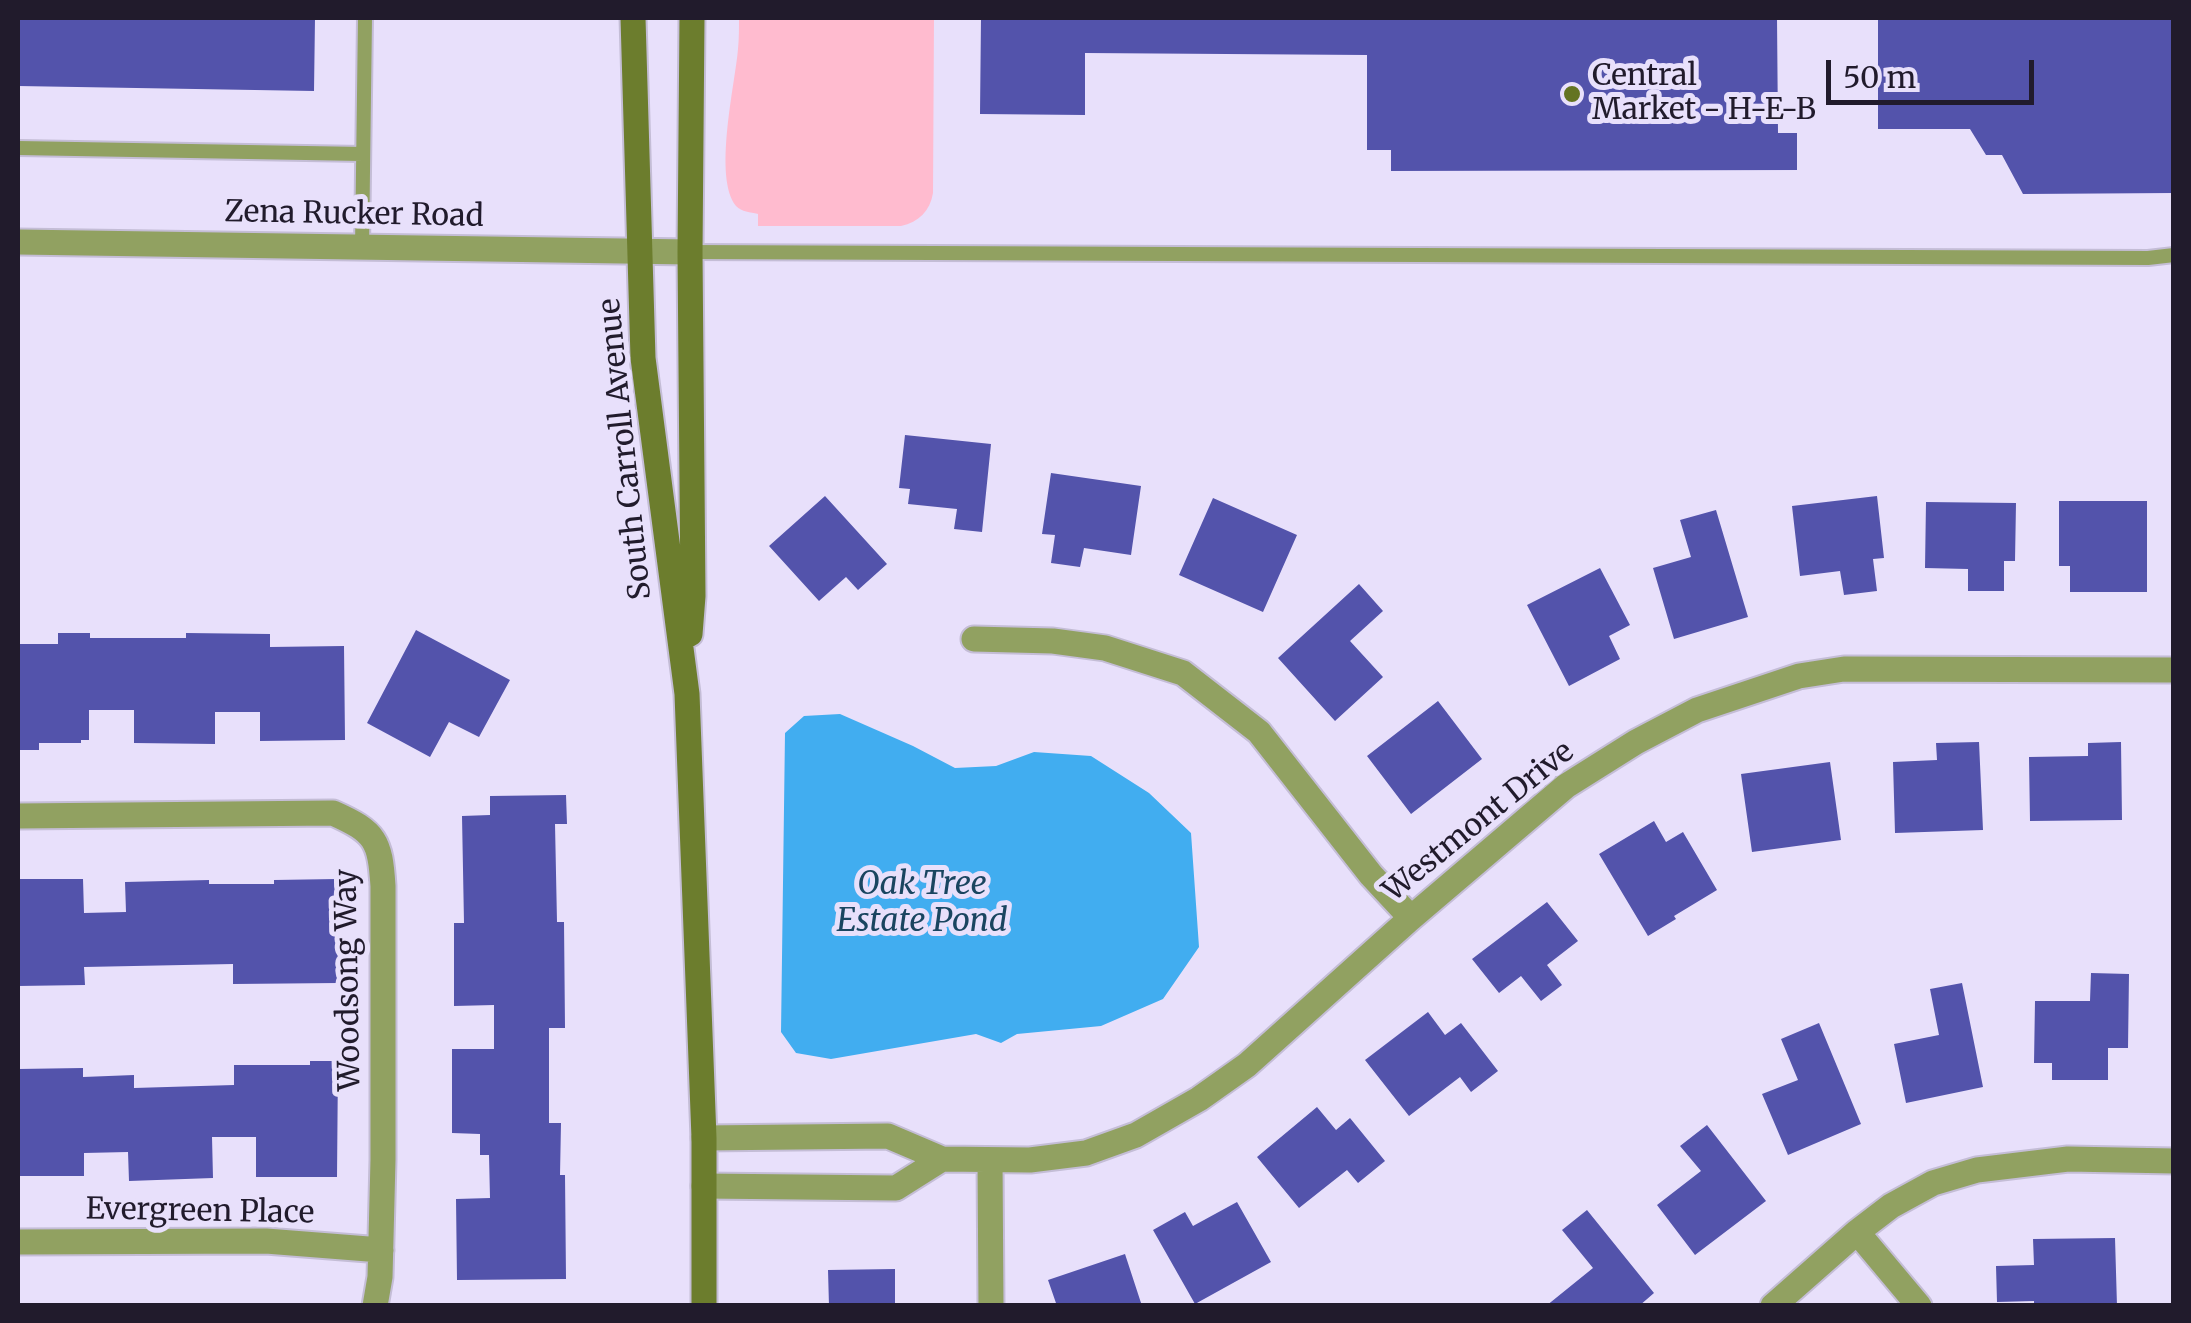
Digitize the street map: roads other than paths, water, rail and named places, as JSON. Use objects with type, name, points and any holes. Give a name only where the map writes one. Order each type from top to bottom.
[{"type":"main road","name":"South Carroll Avenue","points":[[633,18],[643,358],[687,694],[704,1138],[704,1306]]},
{"type":"main road","name":"South Carroll Avenue","points":[[687,694],[693,596],[691,22]]},
{"type":"street","name":"Zena Rucker Road","points":[[18,242],[690,252]]},
{"type":"street","points":[[974,639],[1053,641],[1105,648],[1182,672],[1258,732],[1371,876],[1411,918]]},
{"type":"street","name":"Westmont Drive","points":[[704,1138],[888,1136],[942,1160],[1030,1160],[1086,1154],[1136,1136],[1199,1100],[1247,1065],[1566,786],[1697,710],[1800,676],[1844,670],[2174,670]]},
{"type":"street","name":"Woodsong Way","points":[[18,816],[333,814],[355,823],[374,838],[381,856],[383,886],[383,1160],[380,1277],[375,1306]]},
{"type":"street","points":[[1773,1306],[1857,1232],[1891,1206],[1933,1182],[1977,1170],[2068,1159],[2174,1162]]},
{"type":"street","points":[[704,1186],[896,1188],[942,1160]]},
{"type":"street","points":[[990,1160],[991,1306]]},
{"type":"street","points":[[1857,1232],[1919,1306]]},
{"type":"street","name":"Evergreen Place","points":[[18,1242],[266,1241],[380,1250]]},
{"type":"lane","points":[[362,248],[365,18]]},
{"type":"lane","points":[[18,148],[364,154]]},
{"type":"lane","points":[[690,252],[2108,258],[2174,255]]},
{"type":"water","name":"Oak Tree Estate Pond","points":[[840,714],[955,768],[996,766],[1034,752],[1091,756],[1149,793],[1191,833],[1199,947],[1163,999],[1101,1026],[1017,1034],[1001,1043],[976,1034],[831,1059],[796,1053],[781,1032],[785,733],[804,716]]},
{"type":"place","name":"Central Market - H-E-B","points":[[1572,94]]}]
